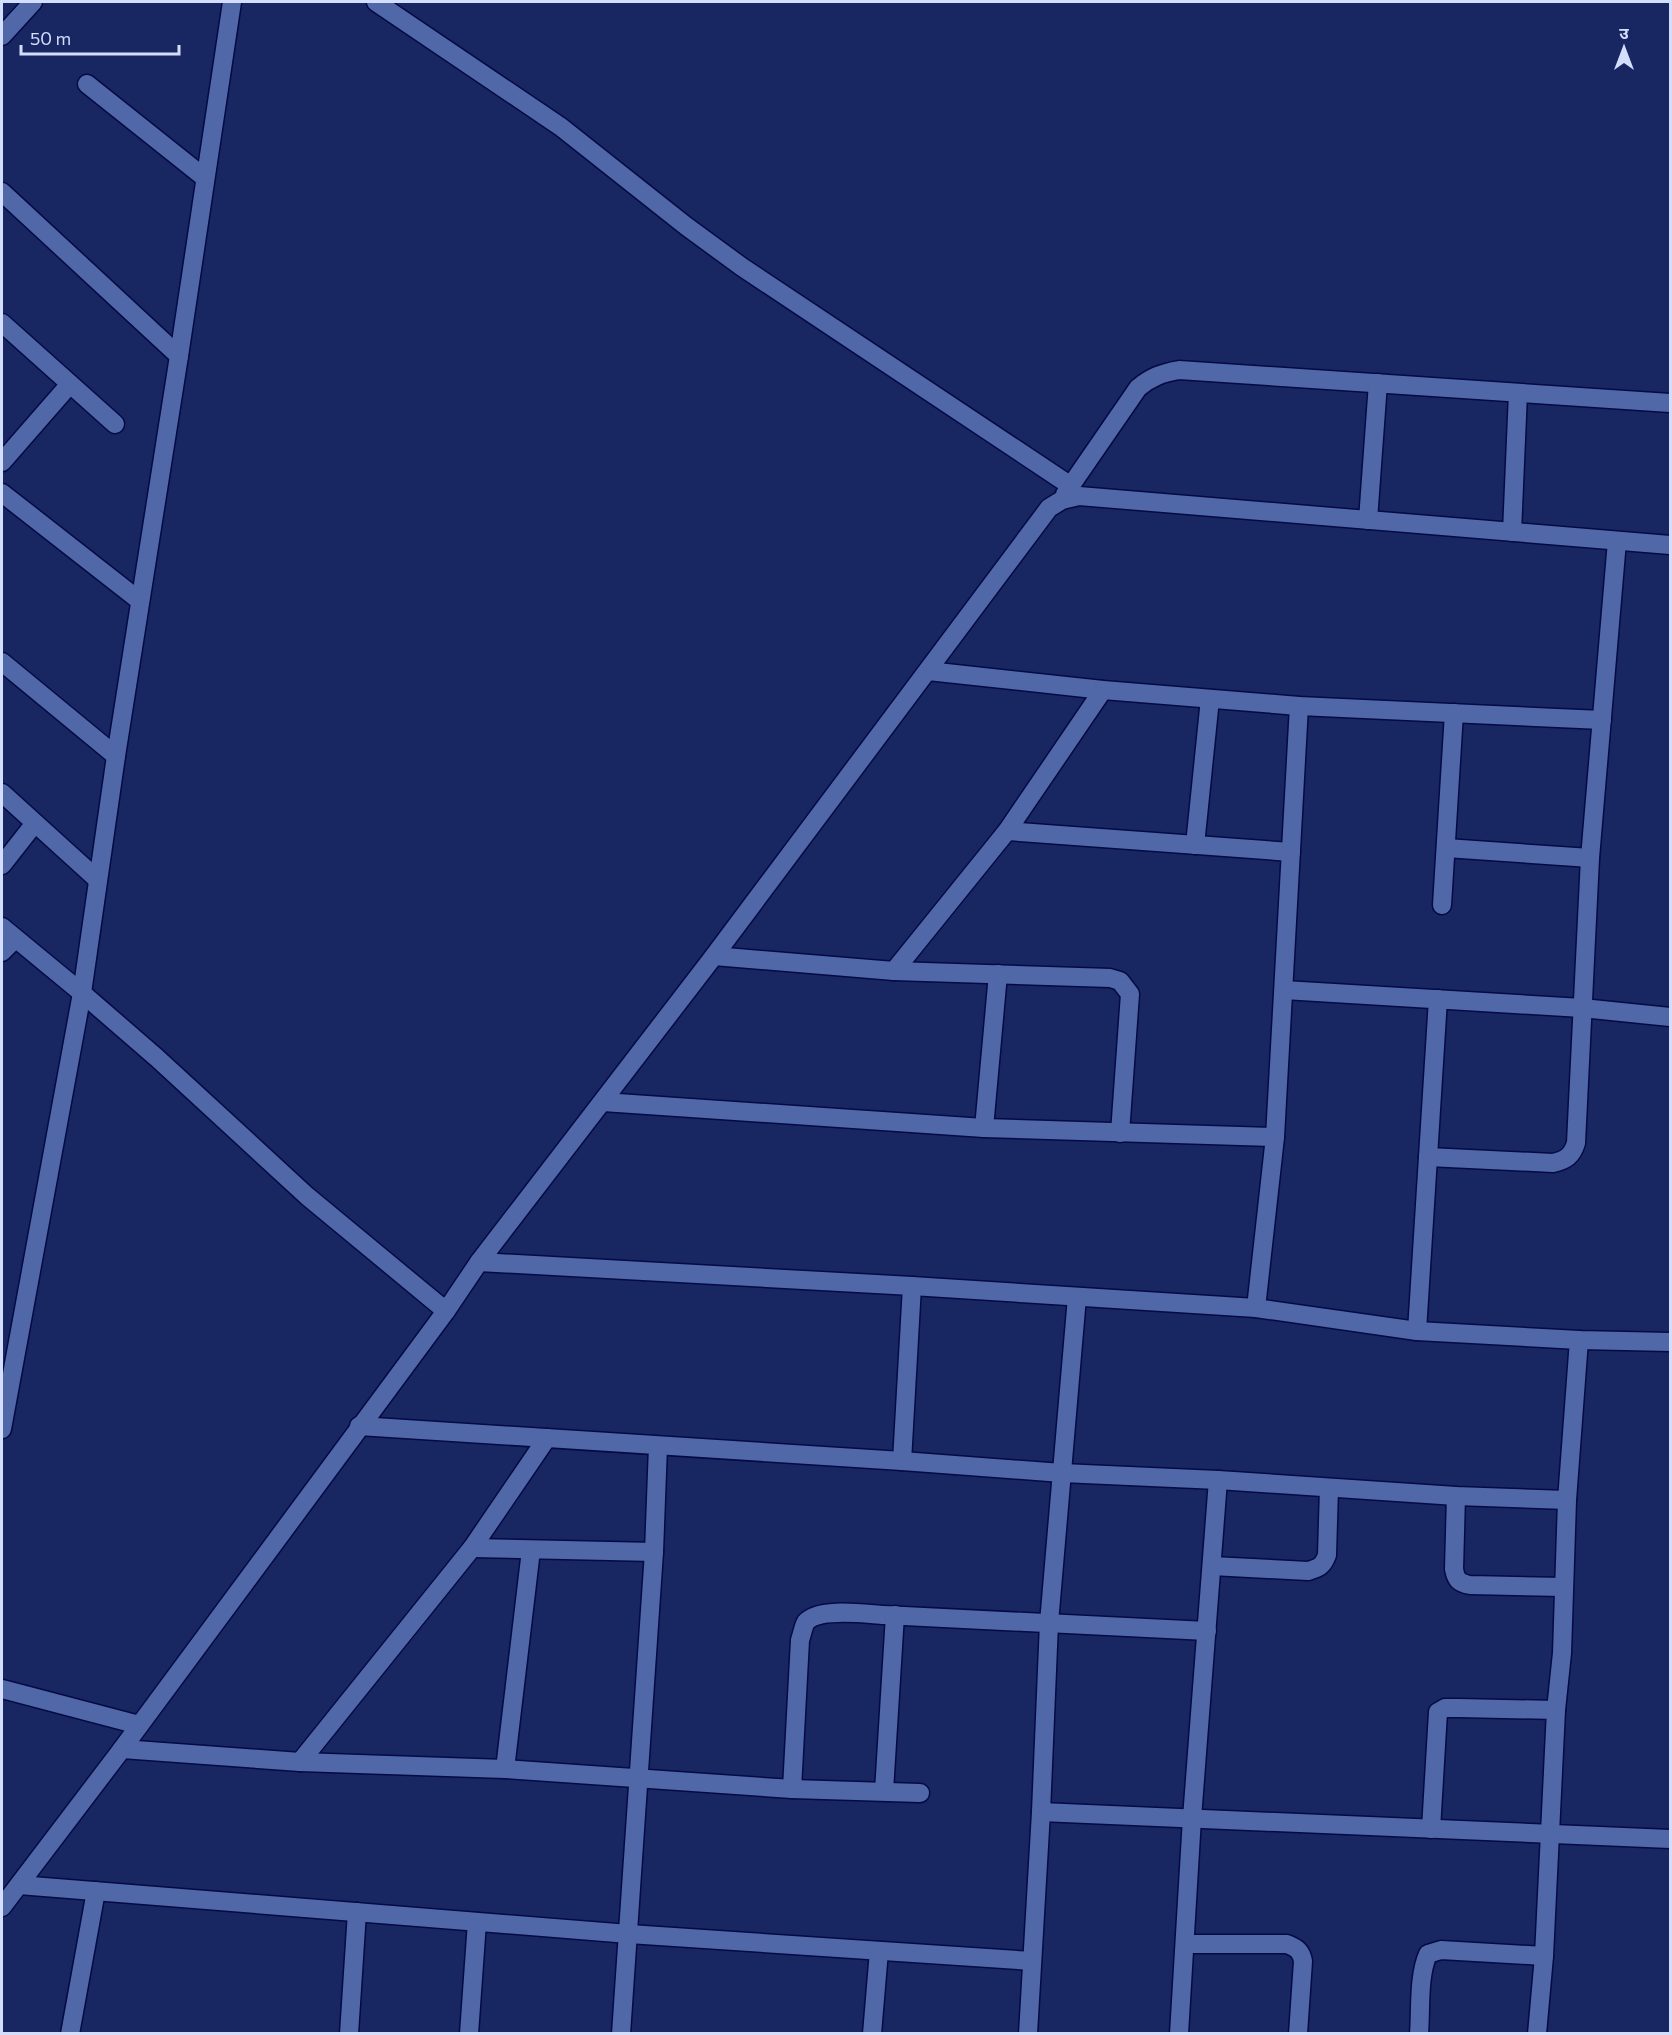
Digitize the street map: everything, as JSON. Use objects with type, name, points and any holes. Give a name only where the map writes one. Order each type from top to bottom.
[{"type":"street","points":[[2,36],[33,2]]},
{"type":"street","points":[[2,1429],[5,1391],[82,993],[116,756],[232,2]]},
{"type":"street","points":[[376,2],[561,127],[733,261],[1066,493],[1079,496],[1671,545]]},
{"type":"street","points":[[87,84],[206,178]]},
{"type":"street","points":[[2,192],[179,356]]},
{"type":"street","points":[[2,323],[115,424]]},
{"type":"street","points":[[2,1907],[140,1725],[446,1311],[479,1262],[714,956],[1049,508],[1066,493],[1138,388],[1151,377],[1163,372],[1179,370],[1671,403]]},
{"type":"street","points":[[1368,520],[1378,383]]},
{"type":"street","points":[[2,462],[70,384]]},
{"type":"street","points":[[1512,532],[1518,393]]},
{"type":"street","points":[[2,493],[140,601]]},
{"type":"street","points":[[1428,1157],[1553,1163],[1563,1161],[1572,1154],[1576,1143],[1590,858],[1617,542]]},
{"type":"street","points":[[3,665],[116,756]]},
{"type":"street","points":[[928,671],[1103,690],[1299,706],[1602,720]]},
{"type":"street","points":[[894,971],[1007,831],[1103,690]]},
{"type":"street","points":[[1195,845],[1210,699]]},
{"type":"street","points":[[1256,1308],[1275,1137],[1299,706]]},
{"type":"street","points":[[1442,905],[1454,713]]},
{"type":"street","points":[[2,793],[98,880]]},
{"type":"street","points":[[2,865],[35,823]]},
{"type":"street","points":[[1007,831],[1291,852]]},
{"type":"street","points":[[1446,848],[1590,858]]},
{"type":"street","points":[[2,952],[8,933],[82,993],[307,1196],[446,1311]]},
{"type":"street","points":[[714,956],[894,971],[1110,978],[1120,981],[1130,994],[1120,1133]]},
{"type":"street","points":[[984,1128],[998,974]]},
{"type":"street","points":[[1284,990],[1582,1008],[1671,1017]]},
{"type":"street","points":[[1417,1332],[1438,999]]},
{"type":"street","points":[[603,1102],[984,1128],[1275,1137]]},
{"type":"street","points":[[479,1262],[1256,1308],[1417,1332],[1671,1342]]},
{"type":"street","points":[[902,1461],[912,1286]]},
{"type":"street","points":[[1028,2034],[1049,1623],[1077,1297]]},
{"type":"street","points":[[1537,2034],[1544,1956],[1556,1710],[1562,1653],[1567,1500],[1580,1340]]},
{"type":"street","points":[[359,1426],[1062,1473],[1218,1480],[1456,1496],[1567,1500]]},
{"type":"street","points":[[300,1762],[472,1548],[547,1438]]},
{"type":"street","points":[[621,2034],[640,1778],[658,1446]]},
{"type":"street","points":[[1179,2034],[1192,1818],[1218,1480]]},
{"type":"street","points":[[1212,1566],[1308,1571],[1319,1568],[1327,1555],[1329,1488]]},
{"type":"street","points":[[1456,1496],[1454,1569],[1456,1578],[1461,1583],[1564,1587]]},
{"type":"street","points":[[472,1548],[654,1551]]},
{"type":"street","points":[[504,1769],[531,1550]]},
{"type":"street","points":[[792,1789],[801,1640],[806,1623],[817,1615],[835,1613],[1208,1631]]},
{"type":"street","points":[[884,1791],[895,1616]]},
{"type":"street","points":[[2,1689],[140,1725]]},
{"type":"street","points":[[1431,1829],[1438,1712],[1445,1708],[1556,1710]]},
{"type":"street","points":[[122,1749],[300,1762],[504,1769],[792,1789],[920,1793]]},
{"type":"street","points":[[1041,1812],[1671,1839]]},
{"type":"street","points":[[19,1885],[629,1934],[1032,1961]]},
{"type":"street","points":[[75,2033],[96,1891]]},
{"type":"street","points":[[349,2034],[357,1912]]},
{"type":"street","points":[[469,2034],[477,1922]]},
{"type":"street","points":[[1185,1944],[1287,1944],[1296,1948],[1301,1953],[1303,1961],[1298,2034]]},
{"type":"street","points":[[1419,2034],[1424,1963],[1428,1953],[1441,1950],[1544,1956]]},
{"type":"street","points":[[873,2034],[879,1951]]}]
